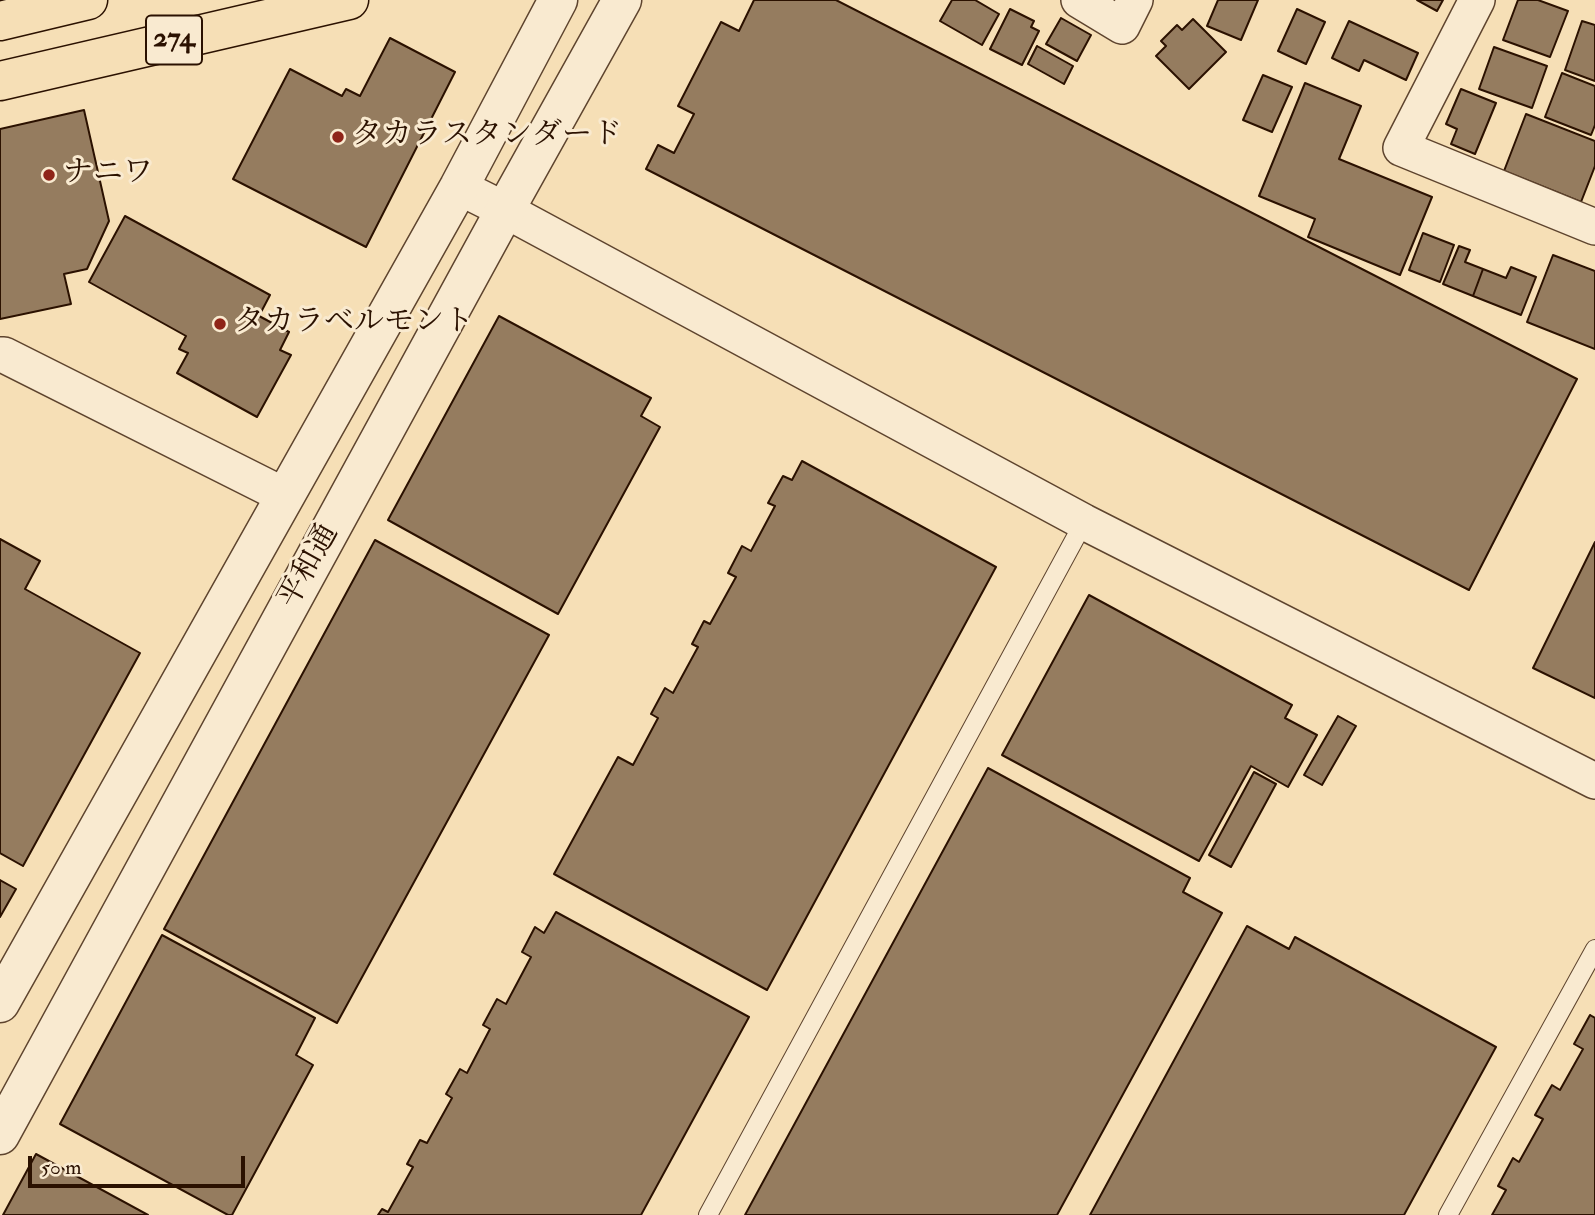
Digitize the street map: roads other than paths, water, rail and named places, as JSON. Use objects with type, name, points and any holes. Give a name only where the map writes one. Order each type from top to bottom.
[{"type":"highway","points":[[0,21],[88,0]]},
{"type":"highway","name":"274","points":[[0,80],[349,0]]},
{"type":"street","name":"平和通","points":[[0,1003],[459,187],[558,0]]},
{"type":"street","name":"平和通","points":[[0,1135],[622,0]]},
{"type":"street","points":[[1079,0],[1122,26],[1135,0]]},
{"type":"street","points":[[1477,0],[1401,148],[1595,227]]},
{"type":"street","points":[[459,187],[1084,522],[1595,781]]},
{"type":"street","points":[[0,355],[285,496]]},
{"type":"lane","points":[[708,1215],[1084,522]]},
{"type":"lane","points":[[1448,1215],[1595,949]]},
{"type":"place","name":"タカラスタンダード","points":[[338,137]]},
{"type":"place","name":"ナニワ","points":[[49,175]]},
{"type":"place","name":"タカラベルモント","points":[[220,324]]}]
